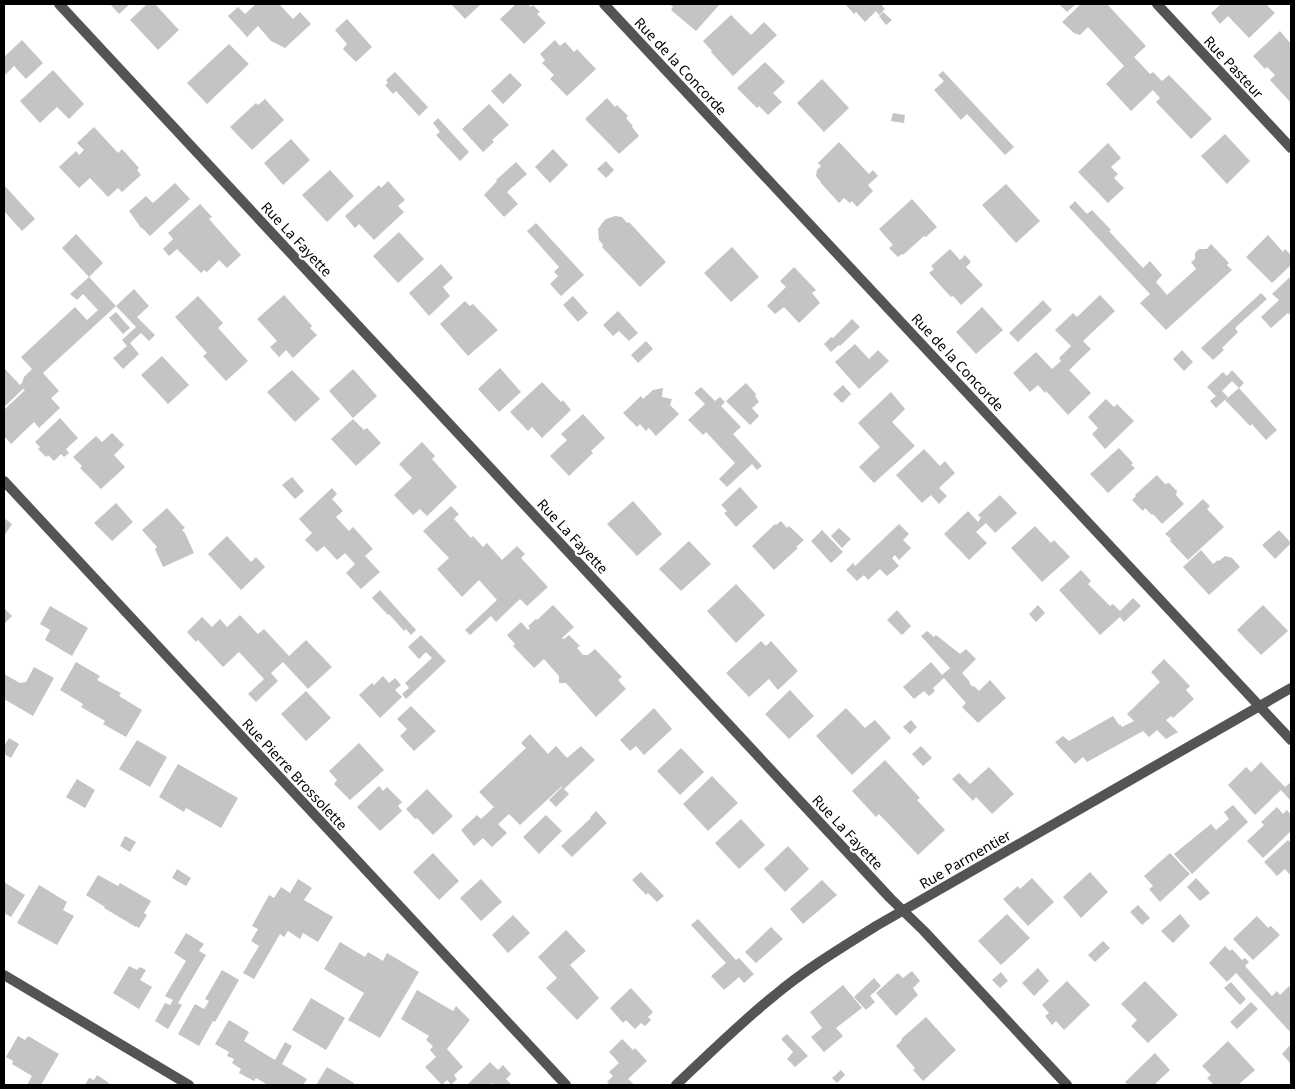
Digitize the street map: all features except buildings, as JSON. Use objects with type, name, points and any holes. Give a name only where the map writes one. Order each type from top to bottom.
[{"type":"street","name":"Rue La Fayette","points":[[59,4],[1067,1085]]},
{"type":"street","name":"Rue de la Concorde","points":[[604,4],[1291,740]]},
{"type":"street","name":"Rue Pasteur","points":[[1157,4],[1291,148]]},
{"type":"street","name":"Rue Pierre Brossolette","points":[[4,481],[566,1085]]},
{"type":"street","name":"Rue Parmentier","points":[[676,1085],[752,1014],[823,959],[876,926],[1291,688]]},
{"type":"street","points":[[4,975],[189,1085]]}]
